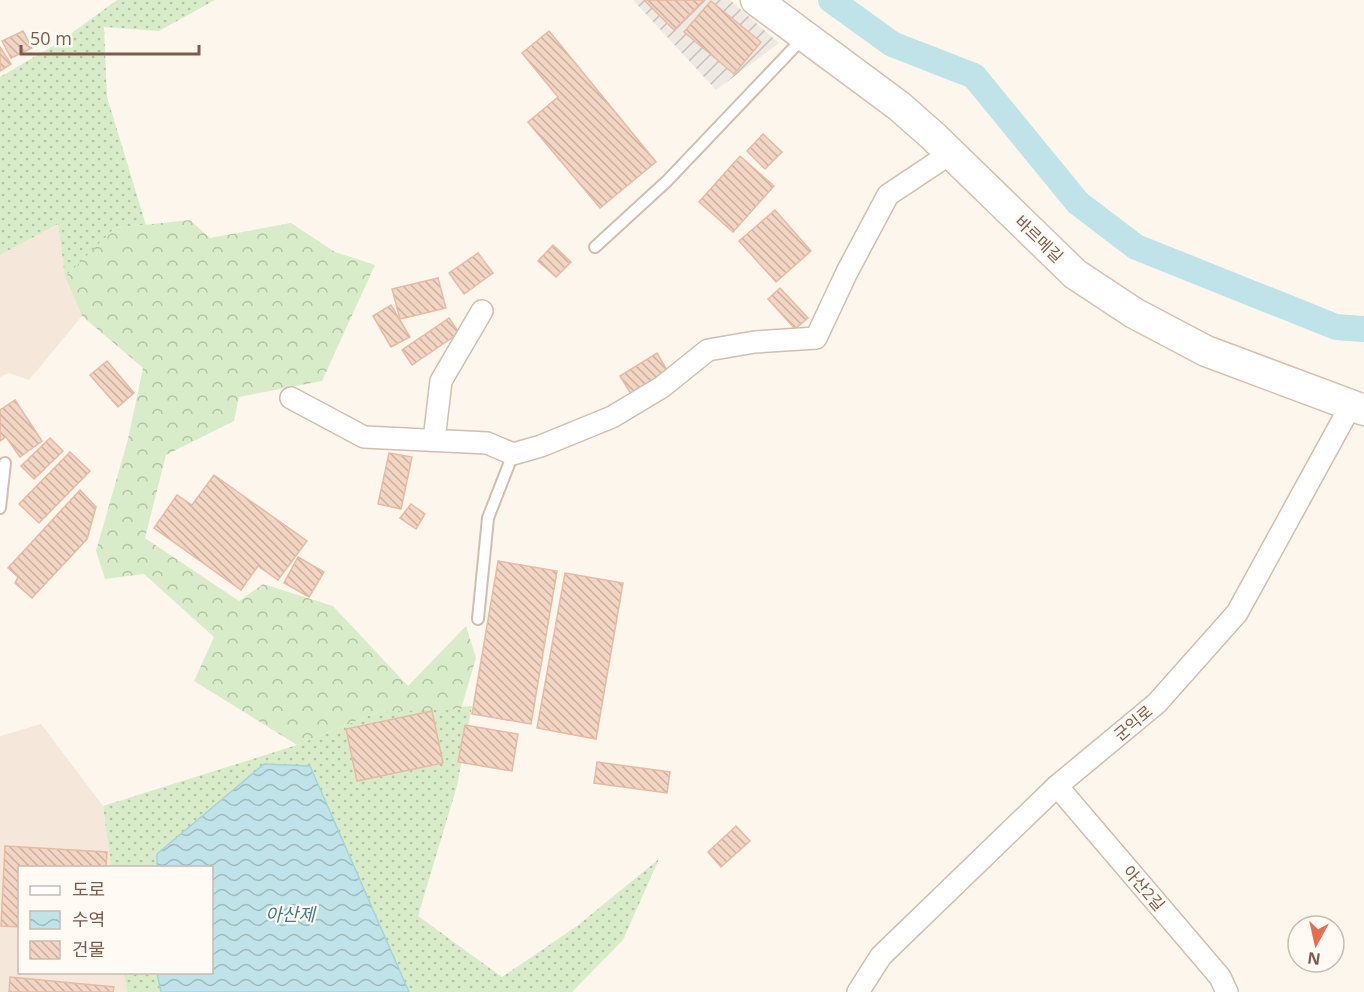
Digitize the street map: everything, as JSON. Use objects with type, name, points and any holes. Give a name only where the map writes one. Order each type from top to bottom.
[{"type":"street","name":"바르메길","points":[[756,0],[898,106],[951,153],[1075,274],[1134,313],[1206,351],[1357,409]]},
{"type":"street","points":[[291,398],[364,437],[487,443],[513,454],[541,446],[612,417],[662,387],[708,350],[755,342],[816,338],[846,272],[888,195],[951,153]]},
{"type":"street","points":[[434,440],[441,381],[482,311]]},
{"type":"street","name":"군익로","points":[[858,992],[880,956],[1057,786],[1157,703],[1237,613],[1357,409]]},
{"type":"street","name":"아산2길","points":[[1057,786],[1220,977],[1227,992]]},
{"type":"lane","points":[[595,247],[667,181],[805,36]]},
{"type":"lane","points":[[478,619],[488,518],[513,454]]},
{"type":"lane","points":[[0,508],[5,463]]},
{"type":"shaded area","points":[[633,0],[730,0],[779,43],[716,90]]},
{"type":"shaded area","points":[[58,224],[65,277],[82,316],[29,380],[9,373],[0,377],[0,255]]},
{"type":"shaded area","points":[[41,724],[103,806],[111,866],[18,866],[18,974],[124,974],[127,992],[0,992],[0,736]]},
{"type":"green space","points":[[117,0],[215,0],[159,31],[104,27],[107,97],[146,225],[115,228],[65,277],[58,224],[0,255],[0,77],[58,43]]},
{"type":"green space","points":[[190,220],[210,238],[291,223],[335,252],[375,265],[322,381],[239,397],[234,421],[166,455],[145,538],[239,601],[263,584],[333,606],[408,686],[466,626],[476,658],[461,709],[378,712],[297,745],[194,681],[214,637],[144,574],[105,579],[96,551],[128,439],[143,368],[82,316],[65,277],[115,228]]},
{"type":"green space","points":[[472,706],[457,786],[418,916],[502,977],[577,926],[659,859],[623,940],[572,992],[127,992],[124,974],[213,974],[213,866],[111,866],[103,806],[297,745],[378,712]]},
{"type":"water","name":"아산제","points":[[264,764],[310,766],[409,992],[161,992],[157,974],[213,974],[213,866],[157,866],[157,854]]},
{"type":"building","points":[[644,0],[704,0],[674,30]]},
{"type":"building","points":[[711,1],[761,42],[734,74],[684,32]]},
{"type":"building","points":[[23,31],[32,48],[11,58],[2,41]]},
{"type":"building","points":[[549,31],[656,162],[600,208],[528,122],[558,97],[522,53]]},
{"type":"building","points":[[0,47],[11,64],[0,71]]},
{"type":"building","points":[[763,134],[782,152],[765,169],[747,151]]},
{"type":"building","points":[[740,156],[774,186],[733,232],[699,202]]},
{"type":"building","points":[[775,210],[811,251],[776,282],[739,241]]},
{"type":"building","points":[[553,245],[571,262],[556,277],[538,261]]},
{"type":"building","points":[[478,253],[493,273],[464,294],[449,273]]},
{"type":"building","points":[[438,278],[446,308],[400,319],[392,289]]},
{"type":"building","points":[[780,288],[808,318],[795,329],[768,299]]},
{"type":"building","points":[[391,305],[410,337],[391,347],[373,316]]},
{"type":"building","points":[[449,318],[459,333],[412,365],[402,350]]},
{"type":"building","points":[[657,353],[668,372],[631,394],[620,376]]},
{"type":"building","points":[[107,361],[134,393],[118,407],[90,375]]},
{"type":"building","points":[[15,400],[42,441],[20,457],[6,437],[0,441],[0,410]]},
{"type":"building","points":[[50,438],[63,451],[34,479],[21,466]]},
{"type":"building","points":[[70,452],[90,471],[39,523],[19,504]]},
{"type":"building","points":[[389,453],[412,457],[401,509],[378,504]]},
{"type":"building","points":[[214,475],[307,541],[278,580],[258,566],[241,590],[154,528],[177,495],[192,505]]},
{"type":"building","points":[[80,490],[96,507],[87,539],[32,598],[15,583],[18,577],[8,568]]},
{"type":"building","points":[[411,504],[425,514],[416,529],[400,518]]},
{"type":"building","points":[[298,557],[324,572],[309,597],[284,583]]},
{"type":"building","points":[[498,561],[557,571],[531,724],[472,714]]},
{"type":"building","points":[[565,573],[623,583],[596,739],[537,728]]},
{"type":"building","points":[[432,711],[443,763],[357,781],[346,729]]},
{"type":"building","points":[[465,725],[518,734],[512,771],[458,762]]},
{"type":"building","points":[[597,762],[670,772],[667,793],[594,783]]},
{"type":"building","points":[[736,826],[750,841],[721,867],[708,852]]},
{"type":"building","points":[[5,846],[107,852],[106,866],[18,866],[18,927],[1,926]]},
{"type":"building","points":[[10,977],[114,987],[113,992],[9,992]]},
{"type":"waterway","points":[[831,0],[892,44],[974,76],[1078,203],[1136,247],[1336,327],[1364,329]]}]
